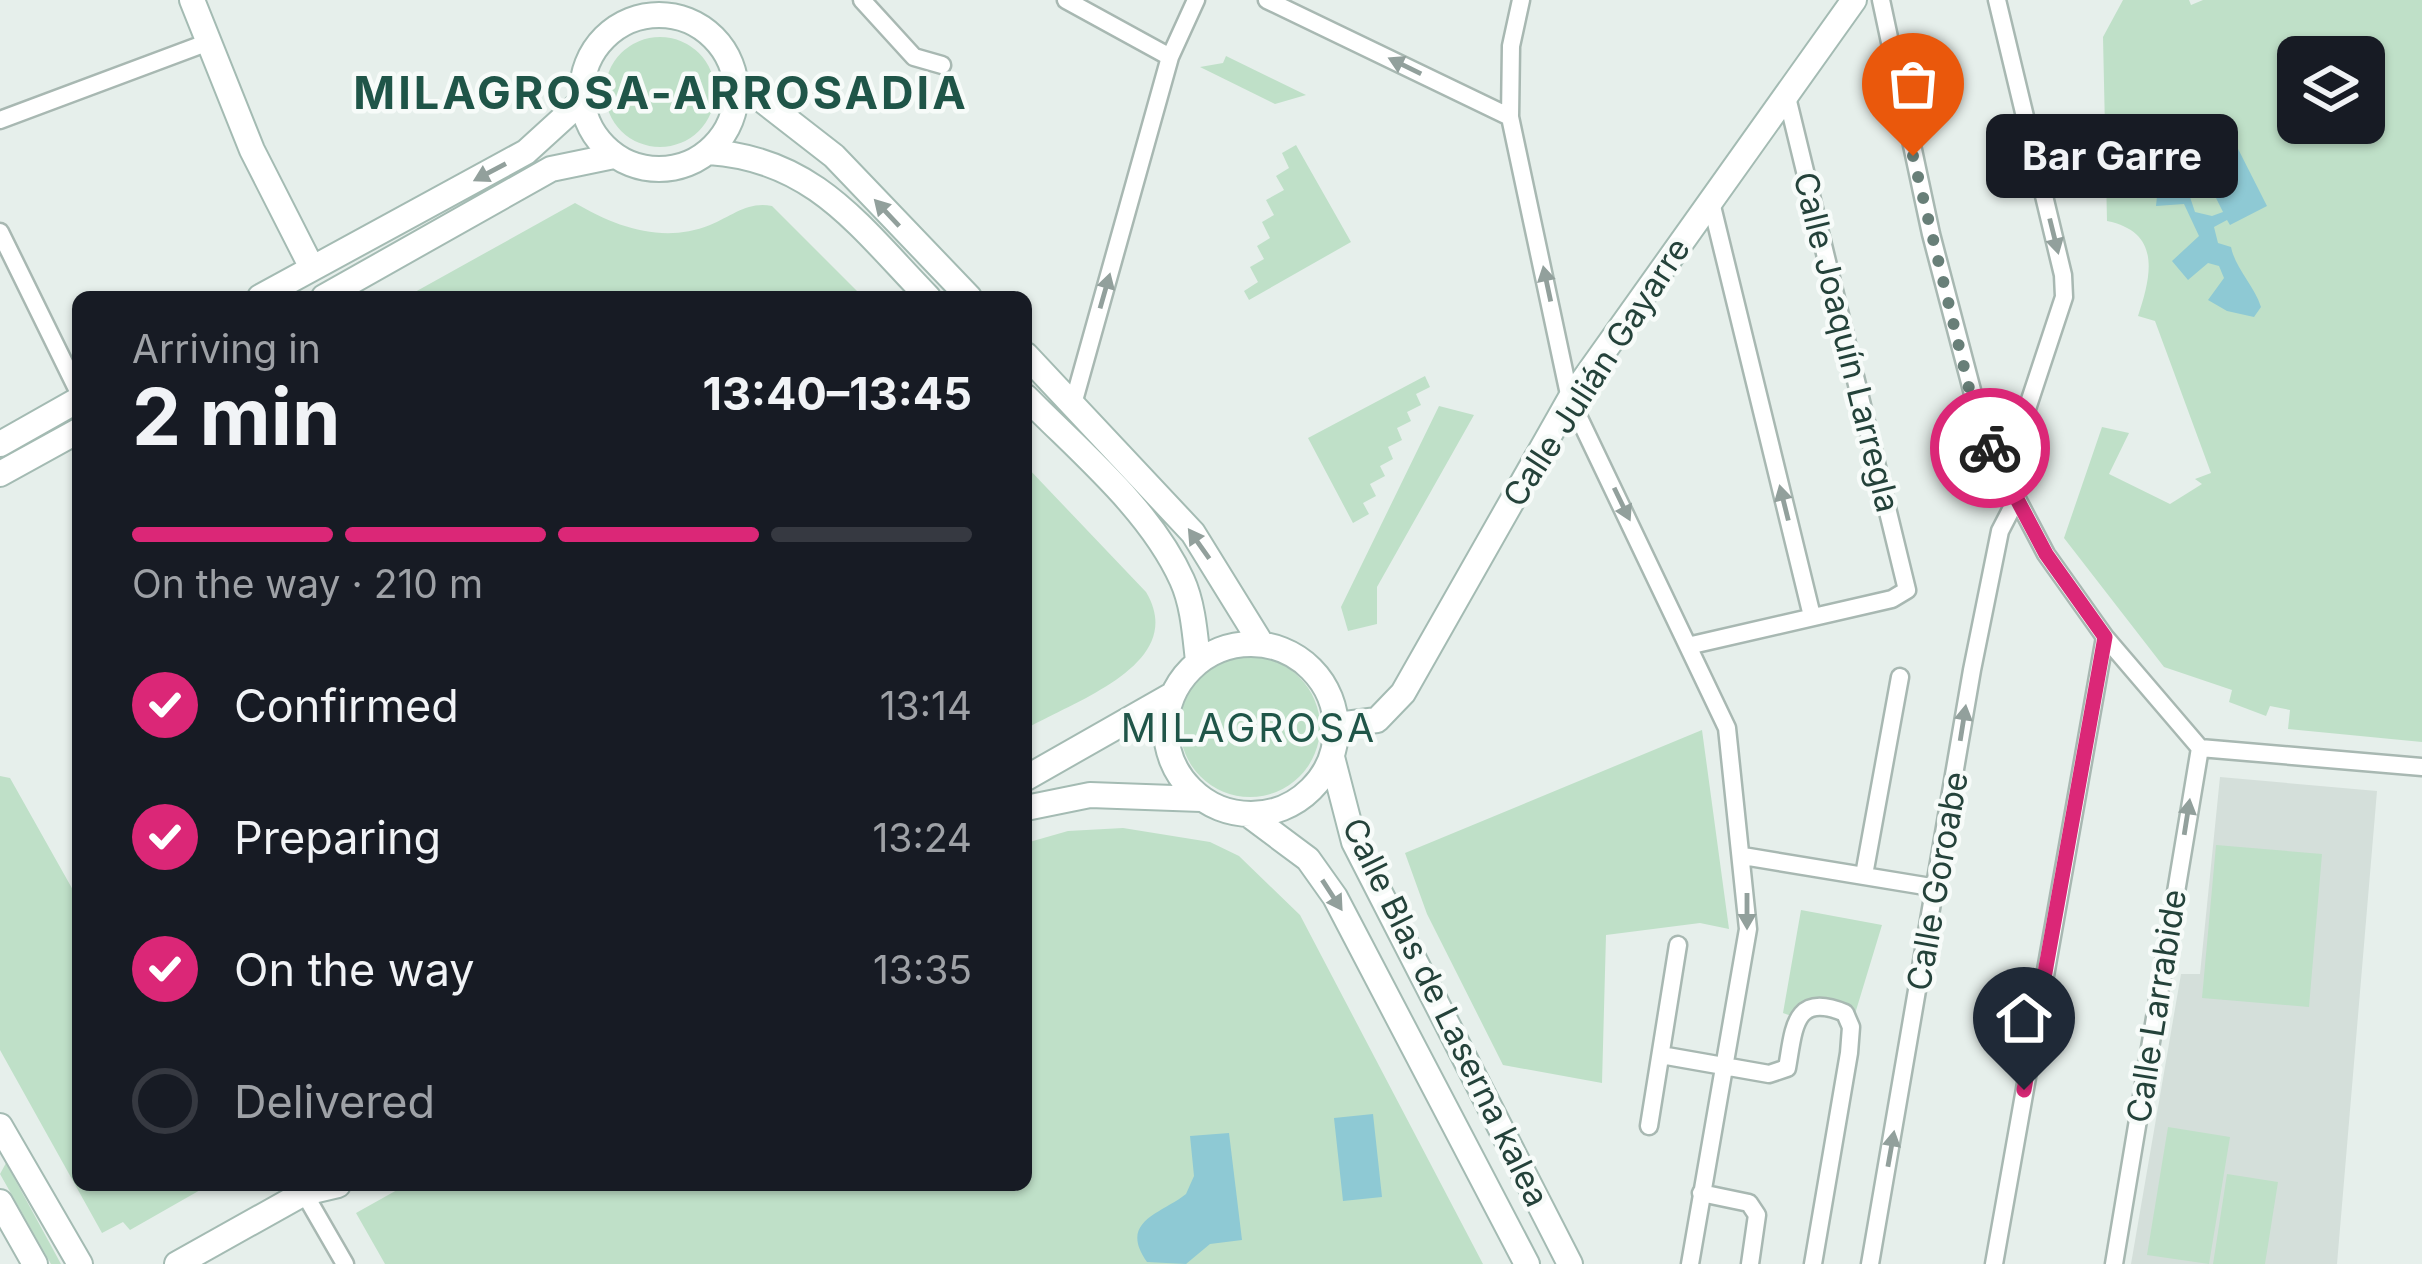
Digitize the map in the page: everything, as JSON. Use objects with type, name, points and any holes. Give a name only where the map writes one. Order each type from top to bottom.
[{"type":"main road","points":[[192,0],[252,151],[312,268]]},
{"type":"main road","name":"Calle Julián Gayarre","points":[[1337,725],[1377,720],[1402,693],[1570,399],[1710,196],[1854,0]]},
{"type":"main road","points":[[680,10],[726,53],[735,79],[731,119],[709,152],[687,165],[662,170],[614,155],[598,141],[582,101],[591,56],[626,12],[665,15],[680,10]]},
{"type":"main road","points":[[735,79],[834,156],[963,291]]},
{"type":"main road","points":[[271,291],[526,152],[582,101]]},
{"type":"main road","points":[[709,152],[747,154],[796,171],[830,196],[922,291]]},
{"type":"main road","points":[[335,291],[551,170],[614,155]]},
{"type":"main road","points":[[1032,361],[1193,533],[1261,643]]},
{"type":"main road","points":[[0,444],[72,399]]},
{"type":"main road","points":[[1032,403],[1140,517],[1173,562],[1189,599],[1198,661]]},
{"type":"main road","points":[[0,475],[72,434]]},
{"type":"main road","points":[[1032,775],[1172,695],[1198,661],[1217,650],[1261,643],[1285,650],[1322,680],[1337,725],[1332,757],[1300,800],[1276,812],[1249,815],[1201,799],[1090,795],[1032,807]]},
{"type":"main road","points":[[1172,695],[1165,723],[1168,752],[1180,778],[1201,799]]},
{"type":"main road","name":"Calle Blas de Laserna kalea","points":[[1332,757],[1354,842],[1570,1264]]},
{"type":"main road","name":"Calle Blas de Laserna kalea","points":[[1249,815],[1308,860],[1335,897],[1527,1264]]},
{"type":"main road","points":[[0,1126],[80,1264]]},
{"type":"main road","points":[[177,1264],[300,1191]]},
{"type":"main road","points":[[0,1202],[35,1264]]},
{"type":"street","points":[[862,0],[914,57],[942,65]]},
{"type":"street","points":[[1066,0],[1170,57]]},
{"type":"street","points":[[1073,404],[1170,57],[1196,0]]},
{"type":"street","points":[[1267,0],[1510,117]]},
{"type":"street","points":[[1520,0],[1511,46],[1510,117],[1570,399],[1692,645],[1727,728],[1748,929],[1690,1264]]},
{"type":"street","points":[[1881,0],[1931,234],[1984,436],[2015,502],[2105,637],[2200,748],[2422,767]]},
{"type":"street","points":[[1984,436],[2024,421],[2064,297],[1996,0]]},
{"type":"street","points":[[0,121],[206,43]]},
{"type":"street","name":"Calle Joaquín Larregla","points":[[1786,93],[1907,590],[1892,599],[1812,616]]},
{"type":"street","points":[[1692,645],[1812,616],[1710,196]]},
{"type":"street","points":[[0,232],[72,382]]},
{"type":"street","name":"Calle Goroabe","points":[[1870,1264],[2000,531],[2015,502]]},
{"type":"street","points":[[1994,1264],[2105,637]]},
{"type":"street","points":[[1864,875],[1900,677]]},
{"type":"street","name":"Calle Larrabide","points":[[2114,1264],[2200,748]]},
{"type":"street","points":[[1743,856],[1937,889]]},
{"type":"street","points":[[1649,1126],[1678,945]]},
{"type":"street","points":[[1661,1055],[1768,1075],[1787,1068],[1797,1018],[1807,1008],[1828,1006],[1845,1013],[1851,1027],[1849,1053],[1813,1264]]},
{"type":"street","points":[[307,1191],[345,1264]]},
{"type":"street","points":[[1702,1193],[1749,1203],[1757,1215],[1750,1264]]},
{"type":"shaded area","points":[[2220,777],[2377,791],[2337,1264],[2131,1264],[2181,974],[2200,974]]},
{"type":"green space","points":[[2123,0],[2189,0],[2191,5],[2203,0],[2422,0],[2422,742],[2288,729],[2290,710],[2270,706],[2266,716],[2229,702],[2232,690],[2164,667],[2064,538],[2102,427],[2129,433],[2109,474],[2170,504],[2202,484],[2195,479],[2211,473],[2155,321],[2138,316],[2149,270],[2144,245],[2137,235],[2107,221],[2103,37]]},
{"type":"green space","points":[[660,37],[681,41],[699,53],[711,71],[715,92],[711,113],[699,131],[681,143],[660,147],[639,143],[621,131],[609,113],[605,92],[609,71],[621,53],[639,41]]},
{"type":"green space","points":[[1226,56],[1306,95],[1275,104],[1200,67],[1223,63]]},
{"type":"green space","points":[[1296,145],[1351,242],[1249,300],[1244,291],[1258,282],[1250,267],[1264,259],[1257,246],[1270,238],[1262,222],[1274,215],[1266,200],[1284,190],[1276,176],[1289,168],[1282,153]]},
{"type":"green space","points":[[575,203],[623,226],[657,233],[692,230],[748,207],[772,206],[857,291],[417,291]]},
{"type":"green space","points":[[1425,376],[1430,387],[1416,394],[1421,405],[1407,412],[1411,421],[1397,428],[1402,440],[1388,447],[1393,459],[1380,466],[1385,476],[1370,484],[1376,496],[1363,503],[1369,514],[1353,523],[1308,438]]},
{"type":"green space","points":[[1439,406],[1474,415],[1377,587],[1377,624],[1348,631],[1341,607]]},
{"type":"green space","points":[[1032,472],[1146,592],[1155,617],[1152,640],[1140,660],[1096,692],[1032,726]]},
{"type":"green space","points":[[1250,657],[1277,662],[1299,678],[1315,700],[1320,727],[1315,754],[1299,776],[1277,792],[1250,797],[1223,792],[1201,776],[1185,754],[1180,727],[1185,700],[1201,678],[1223,662]]},
{"type":"green space","points":[[1702,730],[1729,929],[1700,923],[1606,935],[1602,1083],[1503,1065],[1427,914],[1405,853]]},
{"type":"green space","points":[[0,776],[10,778],[72,888],[72,1179],[0,1050]]},
{"type":"green space","points":[[1123,828],[1210,842],[1239,856],[1300,915],[1483,1264],[385,1264],[356,1213],[395,1191],[1032,1191],[1032,841],[1068,831]]},
{"type":"green space","points":[[2216,845],[2322,854],[2309,1007],[2202,998]]},
{"type":"green space","points":[[1801,910],[1882,925],[1851,1027],[1828,1006],[1797,1018],[1783,1013]]},
{"type":"green space","points":[[2168,1127],[2230,1137],[2209,1264],[2147,1255]]},
{"type":"green space","points":[[6,1163],[61,1264],[51,1264],[0,1174]]},
{"type":"green space","points":[[2227,1174],[2278,1182],[2265,1264],[2213,1264]]},
{"type":"green space","points":[[79,1191],[198,1191],[130,1230],[123,1222],[102,1233]]},
{"type":"water","points":[[2178,120],[2184,135],[2175,140],[2182,166],[2187,165],[2199,193],[2190,197],[2195,212],[2212,216],[2223,212],[2193,152],[2230,133],[2267,206],[2230,225],[2227,220],[2214,227],[2218,243],[2231,247],[2258,299],[2261,307],[2254,317],[2227,311],[2208,300],[2224,278],[2219,266],[2208,263],[2188,280],[2172,261],[2199,236],[2184,204],[2156,206],[2160,166],[2155,165]]},
{"type":"water","points":[[1373,1114],[1382,1197],[1343,1201],[1334,1118]]},
{"type":"water","points":[[1229,1133],[1242,1240],[1210,1244],[1186,1264],[1147,1262],[1139,1248],[1140,1228],[1186,1194],[1194,1176],[1190,1136]]},
{"type":"way so far","points":[[1913,156],[1975,413],[1990,448]]},
{"type":"place","name":"Bar Garre","points":[[1913,156]]},
{"type":"district","name":"MILAGROSA-ARROSADIA","points":[[661,92]]},
{"type":"district","name":"MILAGROSA","points":[[1249,727]]},
{"type":"route","points":[[1990,448],[2046,554],[2105,637],[2024,1090]]}]
